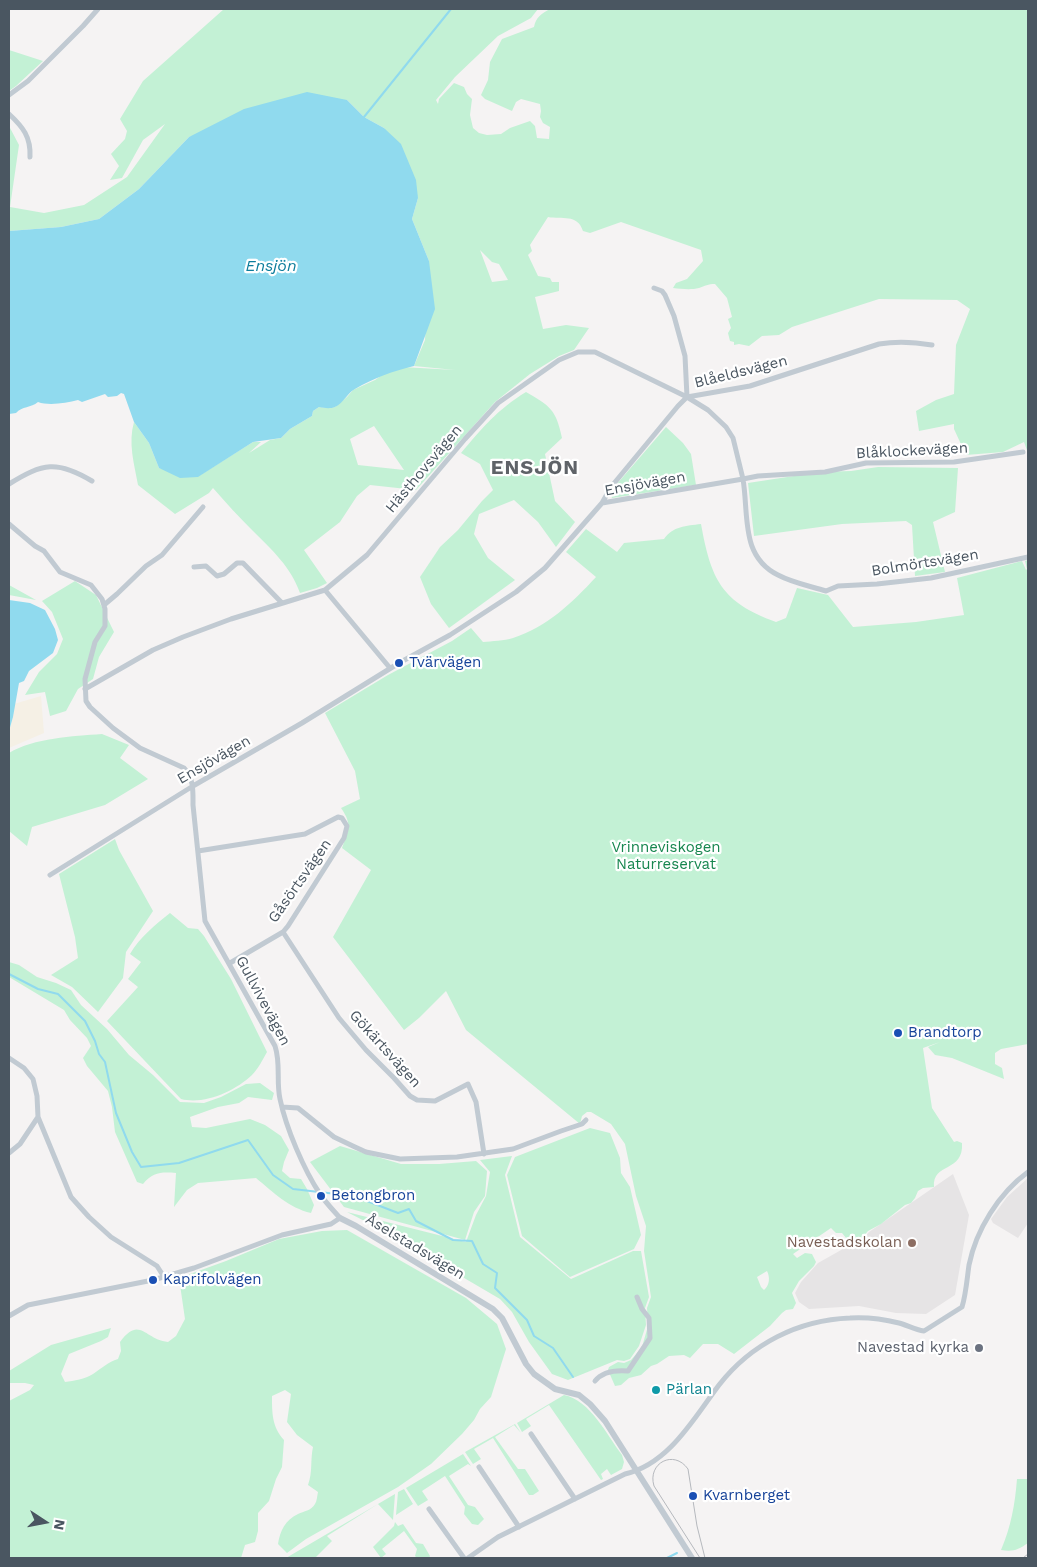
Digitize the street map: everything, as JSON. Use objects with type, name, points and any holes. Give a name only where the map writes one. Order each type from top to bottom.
[{"type":"street","points":[[9,95],[20,89],[98,9]]},
{"type":"street","points":[[9,114],[26,132],[30,146],[30,157]]},
{"type":"street","points":[[654,288],[662,291],[665,295],[674,316],[685,356],[687,397]]},
{"type":"street","name":"Blåeldsvägen","points":[[602,503],[611,487],[687,397],[750,386],[879,344],[896,342],[932,345]]},
{"type":"street","name":"Hästhovsvägen","points":[[85,689],[153,650],[183,637],[325,590],[367,555],[498,403],[559,360],[578,352],[595,352],[687,397],[708,410],[726,427],[733,438],[743,479]]},
{"type":"street","name":"Blåklockevägen","points":[[743,479],[758,476],[825,472],[866,463],[954,462],[1023,452]]},
{"type":"street","points":[[9,484],[21,476],[51,466],[70,469],[92,481]]},
{"type":"street","name":"Ensjövägen","points":[[50,875],[193,786],[302,723],[390,668],[450,635],[533,579],[602,503],[743,479]]},
{"type":"street","name":"Bolmörtsvägen","points":[[743,479],[749,536],[752,548],[759,562],[779,576],[826,592],[838,586],[931,578],[1028,557]]},
{"type":"street","points":[[104,605],[146,566],[162,555],[203,508]]},
{"type":"street","points":[[9,524],[44,551],[60,572],[91,585],[102,599],[106,618],[89,662],[85,689],[86,701],[96,714],[148,753],[184,768],[193,786]]},
{"type":"street","points":[[194,567],[206,566],[218,576],[224,574],[236,563],[243,563],[282,604]]},
{"type":"street","points":[[325,590],[390,668]]},
{"type":"street","name":"Gullvivevägen","points":[[193,786],[193,804],[205,921],[275,1046],[279,1056],[278,1086],[282,1107],[304,1166],[321,1196],[340,1218]]},
{"type":"street","name":"Gåsörtsvägen","points":[[198,851],[305,834],[334,818],[342,818],[347,826],[344,838],[317,883],[283,932],[230,963]]},
{"type":"street","name":"Gökärtsvägen","points":[[283,932],[340,1018],[366,1050],[410,1096],[417,1100],[435,1101],[468,1084],[476,1102],[484,1154]]},
{"type":"street","points":[[9,1058],[24,1068],[32,1080],[37,1096],[38,1117],[71,1198],[112,1238],[157,1266],[164,1277]]},
{"type":"street","points":[[282,1107],[298,1108],[334,1137],[366,1152],[400,1159],[439,1158],[513,1149],[561,1130],[582,1124],[586,1120]]},
{"type":"street","points":[[9,1153],[20,1144],[38,1117]]},
{"type":"street","points":[[429,1509],[466,1558],[519,1527],[625,1474],[636,1472],[662,1454],[693,1421],[732,1370],[768,1340],[825,1320],[848,1318],[887,1321],[924,1330],[963,1305],[970,1263],[983,1228],[1000,1200],[1028,1172]]},
{"type":"street","points":[[9,1316],[28,1305],[130,1286],[164,1277],[194,1268],[282,1235],[330,1224],[340,1218]]},
{"type":"street","name":"Åselstadsvägen","points":[[340,1218],[494,1309],[502,1318],[526,1364],[534,1374],[555,1389],[579,1395],[605,1421],[692,1558]]},
{"type":"street","points":[[595,1380],[599,1376],[615,1371],[628,1371],[650,1338],[650,1318],[642,1309],[636,1297]]},
{"type":"street","points":[[531,1434],[575,1499]]},
{"type":"street","points":[[479,1467],[519,1527]]},
{"type":"shaded area","name":"Navestadskolan","points":[[953,1174],[969,1215],[955,1295],[926,1314],[896,1313],[859,1306],[809,1309],[799,1302],[795,1293],[801,1282],[818,1263],[850,1245],[857,1246],[869,1232]]},
{"type":"shaded area","points":[[1028,1178],[1028,1223],[1018,1238],[993,1223],[991,1219],[1007,1197]]},
{"type":"green space","points":[[224,9],[538,9],[531,18],[498,36],[455,77],[436,100],[438,104],[439,99],[454,83],[464,87],[472,99],[470,115],[473,128],[479,133],[487,135],[501,134],[510,128],[530,121],[535,126],[537,138],[549,139],[550,127],[543,123],[540,117],[540,104],[521,99],[516,102],[512,111],[485,99],[481,95],[488,80],[490,62],[502,39],[534,27],[539,16],[550,9],[1028,9],[1028,453],[1024,442],[1003,452],[966,455],[954,429],[954,424],[919,431],[916,411],[936,400],[954,394],[956,345],[970,309],[957,300],[879,299],[792,327],[779,335],[762,336],[749,346],[734,345],[734,342],[730,341],[728,333],[731,328],[728,319],[732,317],[727,298],[715,284],[693,289],[673,288],[676,283],[687,279],[703,261],[701,250],[621,222],[590,233],[583,231],[580,225],[573,219],[548,217],[530,245],[532,251],[528,255],[538,276],[550,278],[552,282],[559,282],[559,291],[535,297],[543,329],[566,325],[589,328],[574,350],[559,356],[530,374],[495,402],[416,490],[370,485],[357,496],[340,522],[304,550],[327,583],[300,593],[292,575],[280,559],[213,488],[209,493],[175,514],[138,485],[133,461],[132,430],[134,422],[149,443],[159,468],[197,477],[253,442],[261,442],[249,453],[270,440],[281,438],[290,429],[312,416],[313,411],[319,407],[335,407],[353,390],[385,373],[402,367],[455,370],[414,366],[425,340],[429,261],[412,219],[418,198],[384,128],[364,117],[347,100],[189,137],[139,189],[99,219],[61,227],[9,231],[9,126],[19,145],[10,207],[44,213],[84,205],[127,177],[165,124],[143,140],[122,178],[110,180],[119,166],[111,154],[125,139],[127,131],[120,119],[143,81]],"holes":[[[480,250],[492,262],[499,264],[508,280],[492,282]],[[374,426],[404,470],[358,465],[350,439]]]},
{"type":"green space","points":[[9,50],[43,61],[9,91]]},
{"type":"green space","points":[[526,392],[551,409],[557,421],[562,438],[545,454],[555,501],[575,522],[556,547],[538,522],[514,500],[479,514],[474,534],[488,558],[515,580],[449,628],[431,604],[420,577],[440,547],[458,530],[493,490],[480,464],[461,453],[491,420],[507,405]]},
{"type":"green space","points":[[666,427],[683,443],[691,454],[696,485],[612,498],[610,492]]},
{"type":"green space","points":[[878,467],[958,468],[955,512],[933,522],[945,572],[915,576],[912,525],[906,521],[842,524],[754,536],[748,483],[820,472],[851,471]]},
{"type":"green space","name":"Vrinneviskogen Naturreservat","points":[[701,524],[709,560],[722,586],[742,606],[776,622],[786,618],[797,588],[828,595],[853,627],[916,622],[964,615],[957,578],[1022,561],[1026,570],[1025,561],[1028,560],[1028,1044],[1001,1049],[995,1053],[995,1064],[1002,1068],[1004,1079],[952,1058],[935,1055],[928,1047],[940,1042],[923,1048],[932,1108],[954,1142],[962,1143],[958,1159],[938,1174],[934,1187],[923,1188],[918,1191],[911,1203],[905,1205],[881,1224],[868,1231],[856,1245],[851,1244],[842,1233],[836,1233],[831,1228],[793,1254],[797,1258],[805,1253],[812,1254],[816,1262],[799,1281],[792,1293],[796,1303],[793,1309],[782,1313],[770,1326],[734,1354],[718,1344],[703,1344],[690,1358],[684,1355],[669,1356],[651,1366],[641,1375],[629,1378],[621,1385],[615,1386],[608,1370],[609,1367],[618,1362],[624,1363],[631,1360],[642,1347],[648,1326],[647,1308],[651,1297],[644,1251],[646,1226],[636,1196],[625,1144],[611,1124],[591,1112],[587,1112],[582,1116],[580,1124],[466,1030],[446,991],[404,1030],[333,937],[371,870],[342,848],[348,824],[341,808],[360,799],[355,771],[325,713],[388,675],[452,641],[471,628],[483,642],[498,641],[525,633],[548,621],[578,596],[596,577],[566,552],[586,529],[617,552],[624,543],[664,539],[671,531],[685,526]],"holes":[[[767,1271],[769,1278],[764,1290],[757,1277]]]},
{"type":"green space","points":[[75,581],[96,595],[114,632],[99,657],[93,679],[78,689],[66,711],[50,716],[45,692],[25,695],[39,672],[57,654],[63,639],[52,612],[42,601]]},
{"type":"green space","points":[[9,585],[36,600],[9,595]]},
{"type":"green space","points":[[102,734],[129,745],[120,758],[148,779],[105,805],[32,827],[27,846],[9,831],[9,753],[42,741]]},
{"type":"green space","points":[[115,839],[119,850],[153,911],[126,952],[123,978],[98,1012],[72,987],[51,975],[78,958],[75,937],[59,874]]},
{"type":"green space","points":[[170,913],[188,928],[198,929],[204,936],[231,979],[267,1052],[256,1070],[245,1081],[219,1095],[200,1100],[181,1099],[107,1021],[138,987],[128,979],[141,962],[130,954],[143,937]]},
{"type":"green space","points":[[9,962],[19,965],[37,977],[71,990],[81,1005],[107,1029],[129,1055],[153,1075],[180,1102],[204,1103],[221,1097],[246,1084],[260,1083],[274,1093],[272,1100],[248,1097],[239,1103],[218,1107],[190,1117],[192,1127],[206,1128],[250,1119],[265,1125],[281,1136],[289,1150],[282,1171],[290,1178],[301,1179],[314,1205],[311,1213],[288,1203],[256,1178],[198,1183],[187,1190],[174,1207],[176,1173],[158,1174],[150,1177],[143,1184],[137,1182],[115,1132],[108,1091],[87,1066],[83,1058],[91,1046],[87,1038],[70,1020],[64,1010],[9,977]]},
{"type":"green space","points":[[590,1128],[610,1133],[620,1158],[621,1173],[630,1187],[641,1235],[634,1249],[570,1277],[522,1236],[507,1175],[515,1157]]},
{"type":"green space","points":[[340,1146],[401,1164],[439,1164],[476,1161],[487,1171],[485,1196],[474,1212],[465,1240],[344,1207],[310,1162]]},
{"type":"green space","points":[[512,1156],[505,1175],[520,1237],[571,1279],[633,1251],[641,1251],[649,1297],[645,1308],[646,1325],[639,1346],[630,1359],[624,1361],[617,1360],[568,1380],[552,1374],[529,1342],[512,1312],[500,1299],[384,1231],[347,1212],[466,1242],[476,1215],[486,1196],[490,1172],[480,1160]]},
{"type":"green space","points":[[347,1230],[466,1298],[497,1324],[506,1349],[491,1397],[462,1434],[431,1464],[398,1487],[306,1539],[287,1553],[278,1544],[282,1530],[293,1516],[313,1506],[318,1492],[308,1485],[313,1447],[297,1435],[287,1422],[291,1394],[285,1390],[272,1396],[275,1425],[284,1440],[282,1467],[269,1501],[258,1513],[258,1531],[255,1542],[245,1545],[241,1558],[9,1558],[9,1401],[30,1390],[34,1385],[9,1383],[9,1371],[51,1345],[111,1328],[108,1337],[69,1354],[61,1374],[65,1382],[87,1377],[108,1363],[118,1359],[121,1351],[120,1342],[133,1330],[143,1331],[168,1342],[176,1336],[185,1319],[179,1278],[279,1239],[322,1231]]},
{"type":"green space","points":[[564,1395],[582,1404],[597,1419],[622,1455],[624,1462],[622,1469],[611,1475],[607,1469],[601,1474],[603,1479],[601,1480],[549,1405],[526,1419],[531,1426],[522,1432],[517,1423]]},
{"type":"green space","points":[[515,1424],[521,1433],[514,1425],[495,1437],[518,1469],[525,1469],[539,1491],[533,1495],[529,1495],[493,1438],[474,1449],[481,1459],[473,1464],[465,1452]]},
{"type":"green space","points":[[463,1454],[471,1466],[468,1464],[449,1476],[468,1505],[475,1507],[484,1519],[478,1525],[472,1524],[464,1514],[465,1507],[445,1476],[422,1491],[428,1500],[418,1506],[406,1488]]},
{"type":"green space","points":[[1017,1479],[1028,1479],[1028,1543],[1015,1550],[1001,1550],[1012,1515]]},
{"type":"green space","points":[[404,1489],[413,1504],[396,1515],[398,1492]]},
{"type":"green space","points":[[395,1494],[393,1520],[378,1504],[327,1536],[332,1541],[315,1558],[286,1558]]},
{"type":"green space","points":[[395,1522],[398,1526],[403,1524],[416,1543],[423,1544],[430,1556],[429,1558],[417,1558],[415,1556],[417,1549],[404,1531],[382,1549],[386,1554],[381,1558],[373,1547],[394,1526]]},
{"type":"sand","points":[[41,696],[44,733],[9,748],[9,731],[14,704]]},
{"type":"water","name":"Ensjön","points":[[307,92],[347,100],[364,117],[384,128],[401,144],[416,180],[418,198],[412,219],[429,261],[435,309],[414,366],[384,375],[362,385],[352,391],[335,407],[319,407],[313,411],[312,416],[290,429],[281,438],[253,442],[198,477],[180,478],[159,468],[149,443],[134,422],[124,394],[121,393],[117,396],[108,397],[105,394],[82,402],[78,400],[52,404],[38,402],[16,413],[9,414],[9,231],[61,227],[99,219],[139,189],[189,137],[244,109]]},
{"type":"water","points":[[9,600],[30,603],[45,610],[55,629],[58,640],[53,653],[29,671],[24,681],[19,683],[9,731]]},
{"type":"waterway","points":[[364,117],[451,9]]},
{"type":"waterway","points":[[9,974],[38,989],[58,994],[85,1021],[99,1054],[105,1062],[116,1113],[132,1152],[141,1167],[179,1163],[248,1140],[273,1175],[293,1189],[354,1196],[398,1213],[409,1209],[416,1221],[453,1240],[472,1241],[483,1264],[497,1273],[495,1288],[527,1320],[534,1336],[553,1348],[573,1377]]},
{"type":"waterway","points":[[667,1558],[677,1553]]},
{"type":"tram line","points":[[700,1558],[654,1486],[654,1471],[663,1461],[676,1460],[688,1469],[697,1526],[705,1558]]},
{"type":"tram line","points":[[1023,1558],[1028,1554]]},
{"type":"place","name":"Tvärvägen","points":[[399,663]]},
{"type":"place","name":"Brandtorp","points":[[898,1033]]},
{"type":"place","name":"Betongbron","points":[[321,1196]]},
{"type":"place","name":"Navestadskolan","points":[[912,1243]]},
{"type":"place","name":"Kaprifolvägen","points":[[153,1280]]},
{"type":"place","name":"Navestad kyrka","points":[[979,1348]]},
{"type":"place","name":"Pärlan","points":[[656,1390]]},
{"type":"place","name":"Kvarnberget","points":[[693,1496]]},
{"type":"district","name":"ENSJÖN","points":[[535,468]]}]
